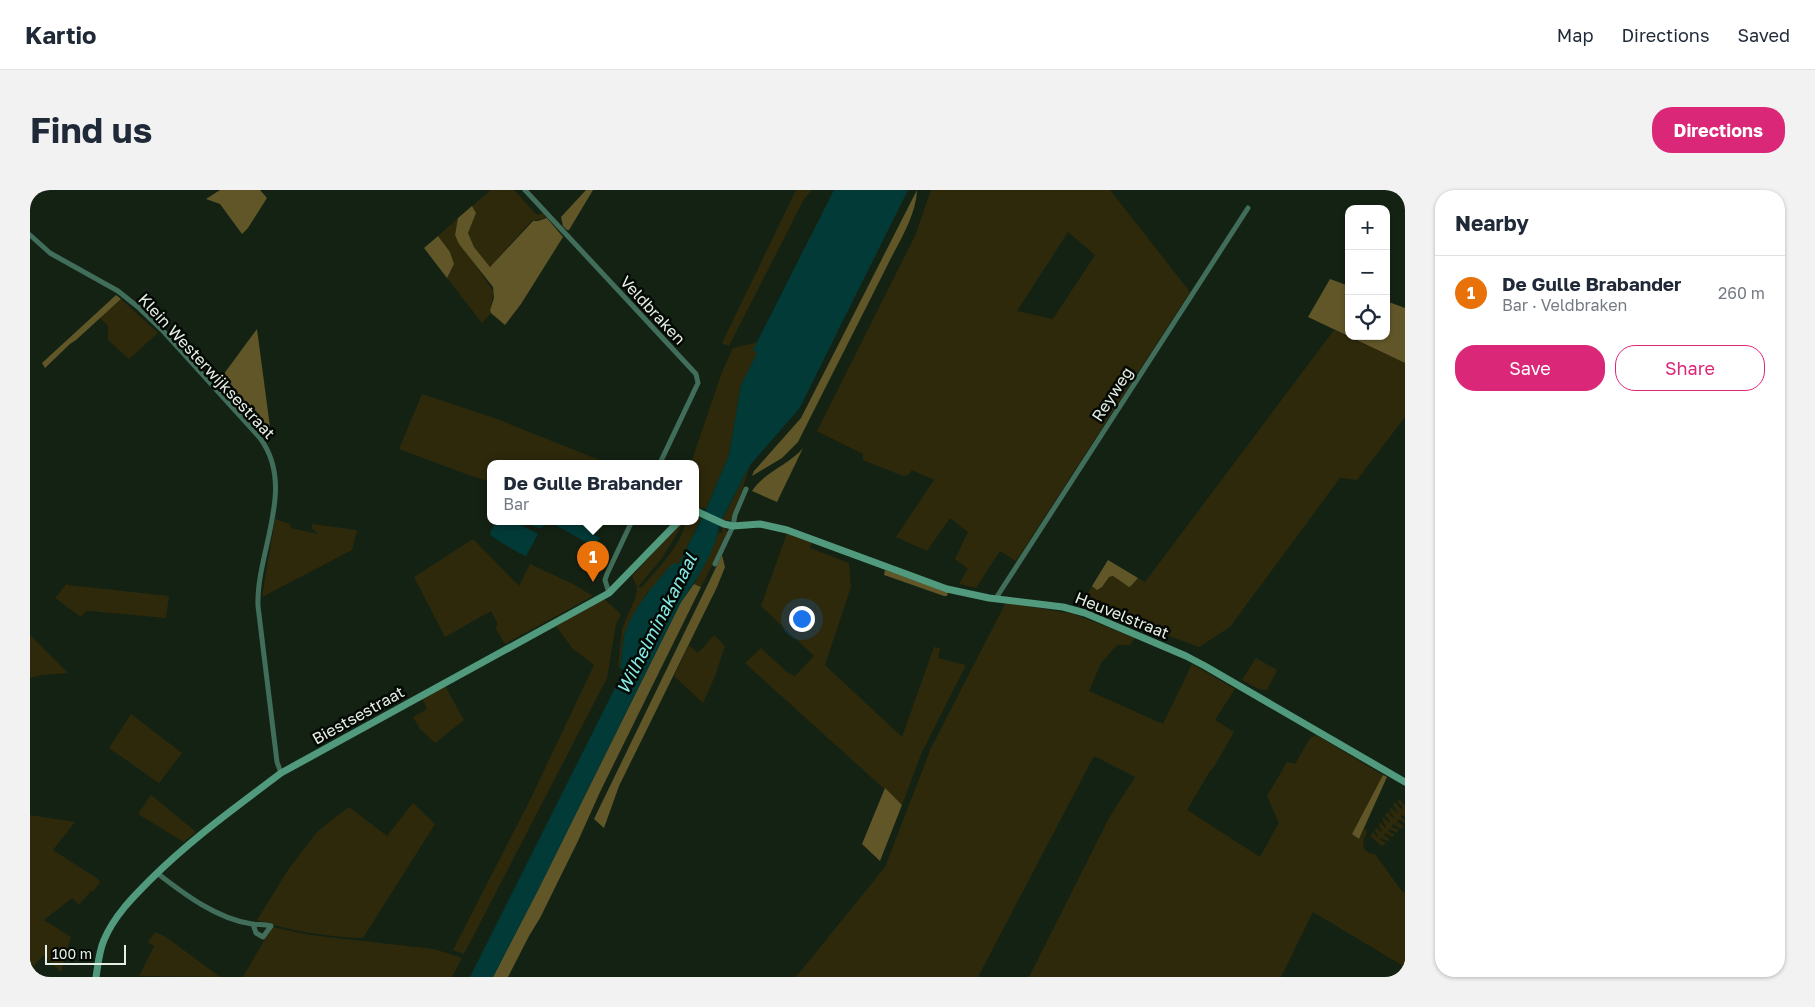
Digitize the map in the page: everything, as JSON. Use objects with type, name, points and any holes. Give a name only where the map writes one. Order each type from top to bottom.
[{"type":"street","name":"Veldbraken","points":[[525,190],[696,374],[698,383],[661,460]]},
{"type":"street","name":"Reyweg","points":[[998,595],[1248,208]]},
{"type":"street","name":"Klein Westerwijksestraat","points":[[30,236],[50,254],[118,291],[138,307],[164,332],[260,438],[270,453],[276,474],[276,492],[258,600],[277,762],[281,773]]},
{"type":"street","points":[[715,564],[733,526],[735,515],[746,490]]},
{"type":"street","points":[[699,512],[733,526]]},
{"type":"street","name":"Heuvelstraat","points":[[733,526],[760,524],[775,527],[947,589],[989,598],[1063,607],[1085,613],[1205,666],[1405,782]]},
{"type":"street","points":[[609,593],[605,580],[630,525]]},
{"type":"street","name":"Biestsestraat","points":[[96,977],[103,941],[111,926],[130,901],[187,844],[281,773],[609,593],[675,525]]},
{"type":"street","points":[[157,873],[204,906],[223,916],[253,924]]},
{"type":"shaded area","points":[[220,190],[260,190],[267,198],[248,228],[242,234],[220,204],[206,199]]},
{"type":"shaded area","points":[[491,190],[514,190],[536,214],[543,213],[547,218],[531,221],[490,267],[474,247],[468,233],[475,213],[472,206]]},
{"type":"shaded area","points":[[586,190],[593,190],[569,230],[567,230],[563,226],[561,217]]},
{"type":"shaded area","points":[[796,190],[812,190],[804,199],[729,346],[722,343]]},
{"type":"shaded area","points":[[917,190],[916,200],[906,230],[798,442],[782,458],[752,476],[754,471],[801,418]]},
{"type":"shaded area","points":[[931,190],[1110,190],[1190,292],[1016,561],[1000,551],[976,588],[959,584],[968,569],[955,559],[968,532],[950,518],[927,551],[896,537],[934,480],[912,470],[908,475],[903,476],[863,460],[863,454],[817,431],[915,236]],"holes":[[[1068,232],[1095,255],[1053,319],[1017,311]]]},
{"type":"shaded area","points":[[472,206],[476,213],[468,233],[474,247],[490,267],[533,221],[547,218],[563,237],[521,304],[505,325],[490,310],[494,298],[493,287],[459,244],[455,235],[458,218]]},
{"type":"shaded area","points":[[458,218],[455,235],[493,291],[490,307],[491,313],[482,323],[447,278],[454,264],[450,252],[438,236]]},
{"type":"shaded area","points":[[438,236],[450,252],[454,264],[447,278],[424,248]]},
{"type":"shaded area","points":[[1330,279],[1345,285],[1345,335],[1308,317]]},
{"type":"shaded area","points":[[116,295],[121,299],[45,368],[42,363]]},
{"type":"shaded area","points":[[121,299],[158,333],[129,359],[108,340],[108,326],[100,318]]},
{"type":"shaded area","points":[[1390,302],[1405,308],[1405,363],[1356,340],[1390,340]]},
{"type":"shaded area","points":[[257,329],[270,427],[268,442],[215,386]]},
{"type":"shaded area","points":[[1334,330],[1345,335],[1345,340],[1356,340],[1405,363],[1405,417],[1357,480],[1340,478],[1230,627],[1199,647],[1083,602],[1092,586],[1097,589],[1102,587],[1109,577],[1113,576],[1124,584],[1131,586],[1138,578],[1145,582]]},
{"type":"shaded area","points":[[763,341],[741,385],[729,455],[706,509],[702,507],[700,510],[699,460],[692,460],[722,372],[733,348]]},
{"type":"shaded area","points":[[422,394],[497,419],[600,460],[487,460],[487,481],[399,449]]},
{"type":"shaded area","points":[[803,448],[777,502],[752,491],[757,484]]},
{"type":"shaded area","points":[[750,465],[734,515],[731,520],[722,520]]},
{"type":"shaded area","points":[[275,519],[290,524],[291,528],[318,534],[312,528],[312,524],[357,530],[352,550],[262,597]]},
{"type":"shaded area","points":[[681,525],[662,558],[638,587],[642,587],[675,547],[684,525],[698,525],[678,565],[646,594],[624,635],[620,668],[618,666],[622,629],[636,596],[637,587],[632,576]]},
{"type":"shaded area","points":[[723,526],[728,532],[726,539],[701,587],[694,584],[719,532],[722,533]]},
{"type":"shaded area","points":[[787,533],[812,543],[810,548],[849,563],[851,587],[825,665],[902,737],[934,647],[940,648],[938,658],[966,665],[922,752],[902,805],[745,663],[761,648],[788,673],[795,676],[814,656],[761,606]]},
{"type":"shaded area","points":[[473,539],[519,586],[530,564],[575,585],[593,596],[505,644],[495,627],[498,624],[491,611],[445,637],[414,577]]},
{"type":"shaded area","points":[[722,555],[725,567],[717,587],[619,786],[604,828],[594,819]]},
{"type":"shaded area","points":[[1108,560],[1138,578],[1129,587],[1113,576],[1109,577],[1102,587],[1097,590],[1092,586]]},
{"type":"shaded area","points":[[885,570],[948,592],[947,596],[884,575]]},
{"type":"shaded area","points":[[67,583],[68,585],[169,596],[166,618],[89,611],[86,611],[81,617],[55,598]]},
{"type":"shaded area","points":[[694,584],[701,587],[540,918],[508,977],[493,977],[681,602]]},
{"type":"shaded area","points":[[604,599],[621,614],[616,624],[607,678],[464,954],[453,950],[531,798],[594,665],[572,648],[556,626]]},
{"type":"shaded area","points":[[1005,604],[1074,614],[1135,638],[1130,645],[1117,645],[1101,663],[1089,691],[1163,724],[1192,664],[1235,689],[1215,720],[1234,732],[1187,810],[1260,857],[1279,823],[1267,796],[1287,762],[1295,764],[1310,738],[1316,735],[1383,775],[1352,834],[1359,839],[1365,828],[1367,833],[1363,844],[1365,850],[1375,854],[1405,893],[1405,967],[1313,912],[1281,977],[1029,977],[1109,818],[1135,777],[1094,756],[978,977],[796,977],[885,867],[931,748]]},
{"type":"shaded area","points":[[30,635],[68,673],[41,675],[30,678]]},
{"type":"shaded area","points":[[714,635],[725,646],[703,703],[674,676],[689,645],[698,653]]},
{"type":"shaded area","points":[[1256,658],[1277,670],[1267,690],[1259,689],[1242,680]]},
{"type":"shaded area","points":[[445,686],[464,720],[435,743],[420,729],[413,717],[427,709],[422,698]]},
{"type":"shaded area","points":[[131,714],[182,753],[159,783],[109,748]]},
{"type":"shaded area","points":[[1383,775],[1387,777],[1359,839],[1352,834]]},
{"type":"shaded area","points":[[885,788],[902,805],[880,861],[862,844]]},
{"type":"shaded area","points":[[151,795],[196,832],[184,842],[138,814]]},
{"type":"shaded area","points":[[1400,800],[1405,805],[1405,817],[1402,815],[1401,817],[1405,820],[1405,823],[1397,819],[1397,822],[1404,826],[1401,829],[1393,824],[1392,827],[1399,830],[1397,833],[1389,829],[1388,831],[1395,835],[1392,837],[1385,833],[1384,835],[1390,839],[1388,841],[1381,838],[1380,840],[1386,843],[1382,846],[1370,836],[1373,832],[1377,837],[1376,827],[1380,832],[1382,831],[1379,826],[1380,822],[1386,827],[1382,819],[1383,817],[1389,823],[1390,821],[1385,815],[1388,812],[1394,817],[1390,811],[1391,807],[1398,813],[1393,805],[1395,802],[1401,809],[1403,808],[1397,801]]},
{"type":"shaded area","points":[[413,803],[435,824],[363,938],[309,933],[257,920],[288,870],[316,833],[349,807],[387,836]]},
{"type":"shaded area","points":[[30,815],[75,822],[53,850],[100,882],[93,892],[91,891],[79,905],[72,898],[44,920],[71,937],[61,972],[43,955],[30,971]]},
{"type":"shaded area","points":[[272,927],[310,935],[434,949],[462,958],[452,977],[243,977]]},
{"type":"shaded area","points":[[155,932],[166,937],[220,977],[139,976],[154,946],[148,942]]},
{"type":"water","name":"Wilhelminakanaal","points":[[834,190],[908,190],[799,409],[750,465],[719,525],[714,544],[704,565],[681,602],[493,977],[470,977],[624,670],[620,668],[623,641],[632,617],[644,598],[673,563],[678,565],[705,512],[729,455],[741,385],[757,353],[753,350]]},
{"type":"water","points":[[494,525],[521,525],[538,534],[526,556],[491,536],[490,532]]},
{"type":"water","points":[[532,525],[544,525],[542,528]]},
{"type":"water","points":[[555,525],[598,525],[594,535],[600,538],[593,546]]},
{"type":"place","name":"De Gulle Brabander","points":[[593,582]]}]
